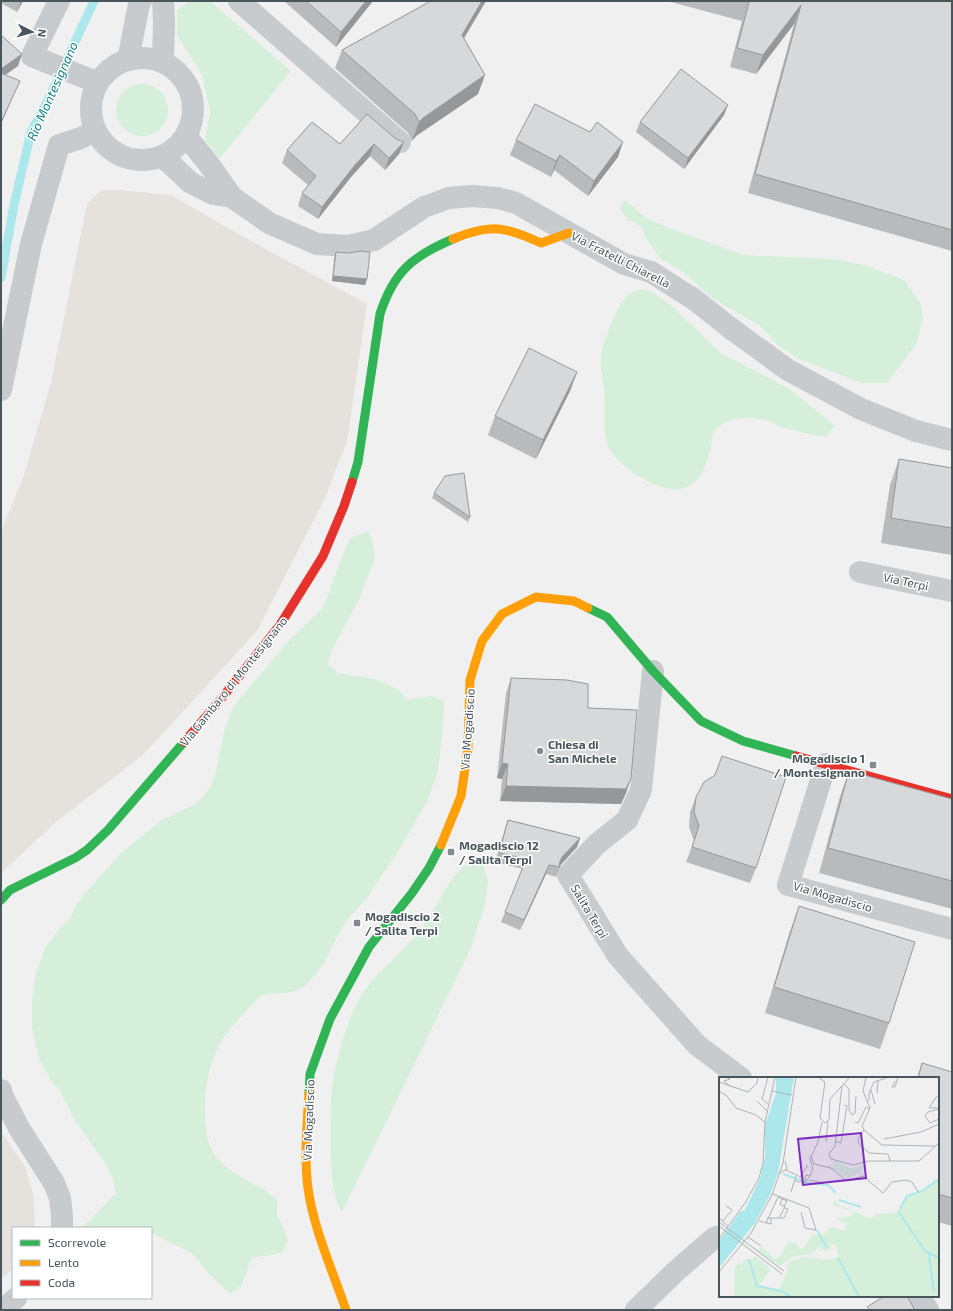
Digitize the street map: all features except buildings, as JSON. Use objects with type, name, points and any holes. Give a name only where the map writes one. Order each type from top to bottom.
[{"type":"street","points":[[59,1],[32,56],[98,83]]},
{"type":"street","points":[[128,60],[139,4],[141,1]]},
{"type":"street","points":[[163,1],[163,62]]},
{"type":"street","points":[[238,1],[400,142]]},
{"type":"street","points":[[145,58],[163,62],[177,71],[188,86],[193,102],[193,120],[186,136],[176,148],[163,157],[150,161],[136,161],[123,158],[111,151],[102,142],[95,131],[91,115],[91,98],[98,83],[106,73],[116,65],[128,60],[145,58]]},
{"type":"street","points":[[1,390],[31,244],[59,145],[95,131]]},
{"type":"street","name":"Via Fratelli Chiarella","points":[[186,136],[208,163],[232,197],[269,223],[317,244],[348,246],[374,240],[424,207],[449,198],[472,196],[498,198],[516,203],[624,264],[651,272],[695,300],[788,370],[862,409],[916,431],[952,440]]},
{"type":"street","name":"Via Fratelli Chiarella","points":[[163,157],[191,183],[213,194],[232,197]]},
{"type":"street","name":"Via Gambaro di Montesignano","points":[[1,900],[10,890],[87,850],[108,830],[217,704],[280,625],[323,556],[344,506],[358,462],[380,314],[385,300],[398,275],[416,258],[450,240],[481,230],[493,229],[512,231],[541,243],[569,233]]},
{"type":"street","name":"Via Terpi","points":[[860,572],[952,591]]},
{"type":"street","name":"Via Mogadiscio","points":[[346,1310],[316,1223],[308,1188],[306,1136],[310,1074],[330,1019],[369,947],[416,887],[429,868],[445,836],[461,796],[468,748],[470,680],[482,641],[502,614],[536,597],[574,601],[607,617],[653,671],[701,721],[743,741],[952,799]]},
{"type":"street","name":"Salita Terpi","points":[[653,671],[641,790],[627,820],[597,844],[568,875],[618,956],[697,1045],[740,1077]]},
{"type":"street","name":"Via Mogadiscio","points":[[826,764],[788,885],[952,929]]},
{"type":"street","points":[[1,1090],[2,1095],[19,1128],[54,1183],[60,1198],[62,1227]]},
{"type":"street","points":[[636,1310],[675,1272],[714,1238],[719,1236]]},
{"type":"street","points":[[919,1297],[928,1310]]},
{"type":"street","points":[[3,1310],[15,1299]]},
{"type":"shaded area","points":[[101,190],[119,190],[171,195],[233,231],[367,304],[347,441],[325,498],[257,631],[143,755],[56,822],[1,873],[1,532],[24,475],[51,382],[87,204]]},
{"type":"shaded area","points":[[1,1131],[25,1167],[34,1198],[35,1227],[12,1227],[12,1270],[1,1278]]},
{"type":"green space","points":[[189,1],[210,1],[291,71],[220,158],[205,140],[210,112],[202,75],[177,35],[177,10]]},
{"type":"green space","points":[[142,84],[156,88],[164,96],[168,110],[164,124],[156,132],[142,136],[128,132],[120,124],[116,110],[120,96],[128,88]]},
{"type":"green space","points":[[624,200],[648,219],[743,255],[833,259],[864,265],[904,280],[921,304],[923,318],[917,343],[887,383],[862,383],[799,359],[779,346],[759,325],[712,298],[683,272],[661,259],[646,238],[641,226],[628,220],[620,209]]},
{"type":"green space","points":[[640,289],[653,292],[674,308],[721,353],[790,389],[835,426],[826,437],[783,427],[758,419],[742,418],[732,420],[719,427],[714,432],[702,473],[694,483],[680,489],[661,487],[629,469],[613,454],[606,440],[604,385],[601,360],[602,350],[620,305],[629,294]]},
{"type":"green space","points":[[369,531],[375,557],[360,598],[332,650],[328,664],[338,673],[375,679],[399,690],[407,700],[432,696],[444,701],[443,728],[438,771],[428,800],[399,850],[366,899],[345,922],[324,963],[315,975],[305,986],[292,992],[262,995],[223,1038],[213,1060],[207,1083],[205,1106],[207,1134],[211,1149],[217,1158],[230,1170],[277,1199],[277,1214],[288,1240],[282,1253],[252,1258],[241,1286],[230,1294],[210,1275],[192,1253],[152,1233],[152,1227],[83,1227],[116,1193],[113,1179],[107,1166],[74,1119],[60,1091],[51,1081],[39,1059],[32,1028],[32,1001],[36,973],[45,948],[60,928],[70,919],[77,903],[121,853],[162,820],[195,804],[204,796],[211,785],[216,772],[224,732],[233,707],[286,644],[323,608],[349,539]]},
{"type":"green space","points":[[475,860],[483,864],[488,882],[486,901],[471,948],[342,1212],[335,1197],[332,1180],[331,1104],[332,1088],[337,1063],[352,1013],[371,982],[424,925],[451,880],[466,865]]},
{"type":"waterway","name":"Rio Montesignano","points":[[1,278],[14,205],[31,132],[48,100],[94,1]]},
{"type":"traffic: fast","points":[[352,482],[358,462],[380,314],[386,299],[399,276],[407,267],[427,252],[453,239]]},
{"type":"traffic: fast","points":[[588,608],[607,617],[653,671],[701,721],[743,741],[796,756]]},
{"type":"traffic: fast","points":[[1,900],[10,890],[75,858],[87,850],[108,830],[184,742]]},
{"type":"traffic: fast","points":[[309,1094],[310,1074],[330,1019],[369,947],[412,893],[429,868],[441,845]]},
{"type":"traffic: slow","points":[[453,239],[478,231],[498,229],[518,233],[541,243],[569,233]]},
{"type":"traffic: slow","points":[[441,845],[461,796],[468,748],[470,680],[482,641],[502,614],[536,597],[574,601],[588,608]]},
{"type":"traffic: slow","points":[[309,1094],[306,1141],[308,1188],[314,1218],[346,1310]]},
{"type":"traffic: jam","points":[[184,742],[217,704],[280,625],[323,556],[344,506],[352,482]]},
{"type":"traffic: jam","points":[[796,756],[952,799]]},
{"type":"place","name":"Chiesa di San Michele","points":[[540,751]]},
{"type":"place","name":"Mogadiscio 1 / Montesignano","points":[[873,765]]},
{"type":"place","name":"Mogadiscio 12 / Salita Terpi","points":[[451,852]]},
{"type":"place","name":"Mogadiscio 2 / Salita Terpi","points":[[357,923]]}]
